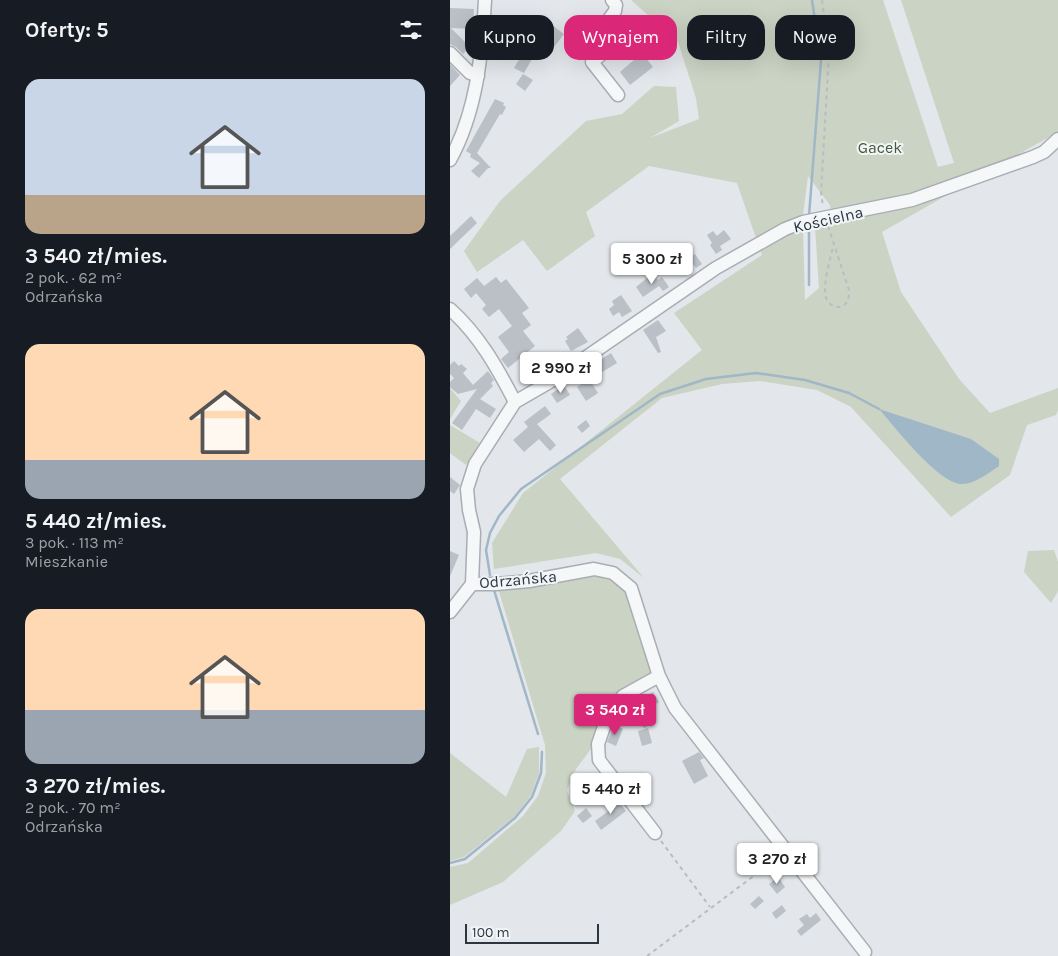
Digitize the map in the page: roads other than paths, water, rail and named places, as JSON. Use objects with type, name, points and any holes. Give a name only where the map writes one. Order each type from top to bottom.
[{"type":"street","points":[[450,160],[470,108],[478,76],[485,0]]},
{"type":"street","points":[[612,0],[616,5],[615,11],[604,26],[618,47],[592,62],[618,95]]},
{"type":"street","points":[[450,53],[470,72],[478,76]]},
{"type":"street","name":"Kościelna","points":[[515,402],[553,380],[716,268],[785,229],[814,220],[912,200],[1033,157],[1044,152],[1058,139]]},
{"type":"street","points":[[450,309],[473,331],[488,352],[515,402]]},
{"type":"street","name":"Odrzańska","points":[[515,402],[475,464],[467,489],[474,532],[472,584],[529,581],[594,570],[613,574],[631,588],[659,676],[675,708],[865,952]]},
{"type":"street","points":[[450,612],[472,584]]},
{"type":"street","points":[[655,833],[599,760],[598,744],[607,718],[623,696],[659,676]]},
{"type":"water","points":[[879,409],[971,439],[999,459],[999,466],[971,483],[961,484],[951,481],[940,474],[917,452]]},
{"type":"waterway","points":[[809,216],[821,60],[812,0]]},
{"type":"waterway","points":[[809,224],[809,285]]},
{"type":"waterway","points":[[490,575],[486,550],[490,533],[499,516],[521,489],[660,394],[706,379],[756,373],[805,380],[849,393],[879,409]]},
{"type":"waterway","points":[[494,590],[538,734]]},
{"type":"waterway","points":[[450,863],[465,859],[515,818],[532,797],[541,773],[542,752]]},
{"type":"park label","name":"Gacek","points":[[880,147]]}]
